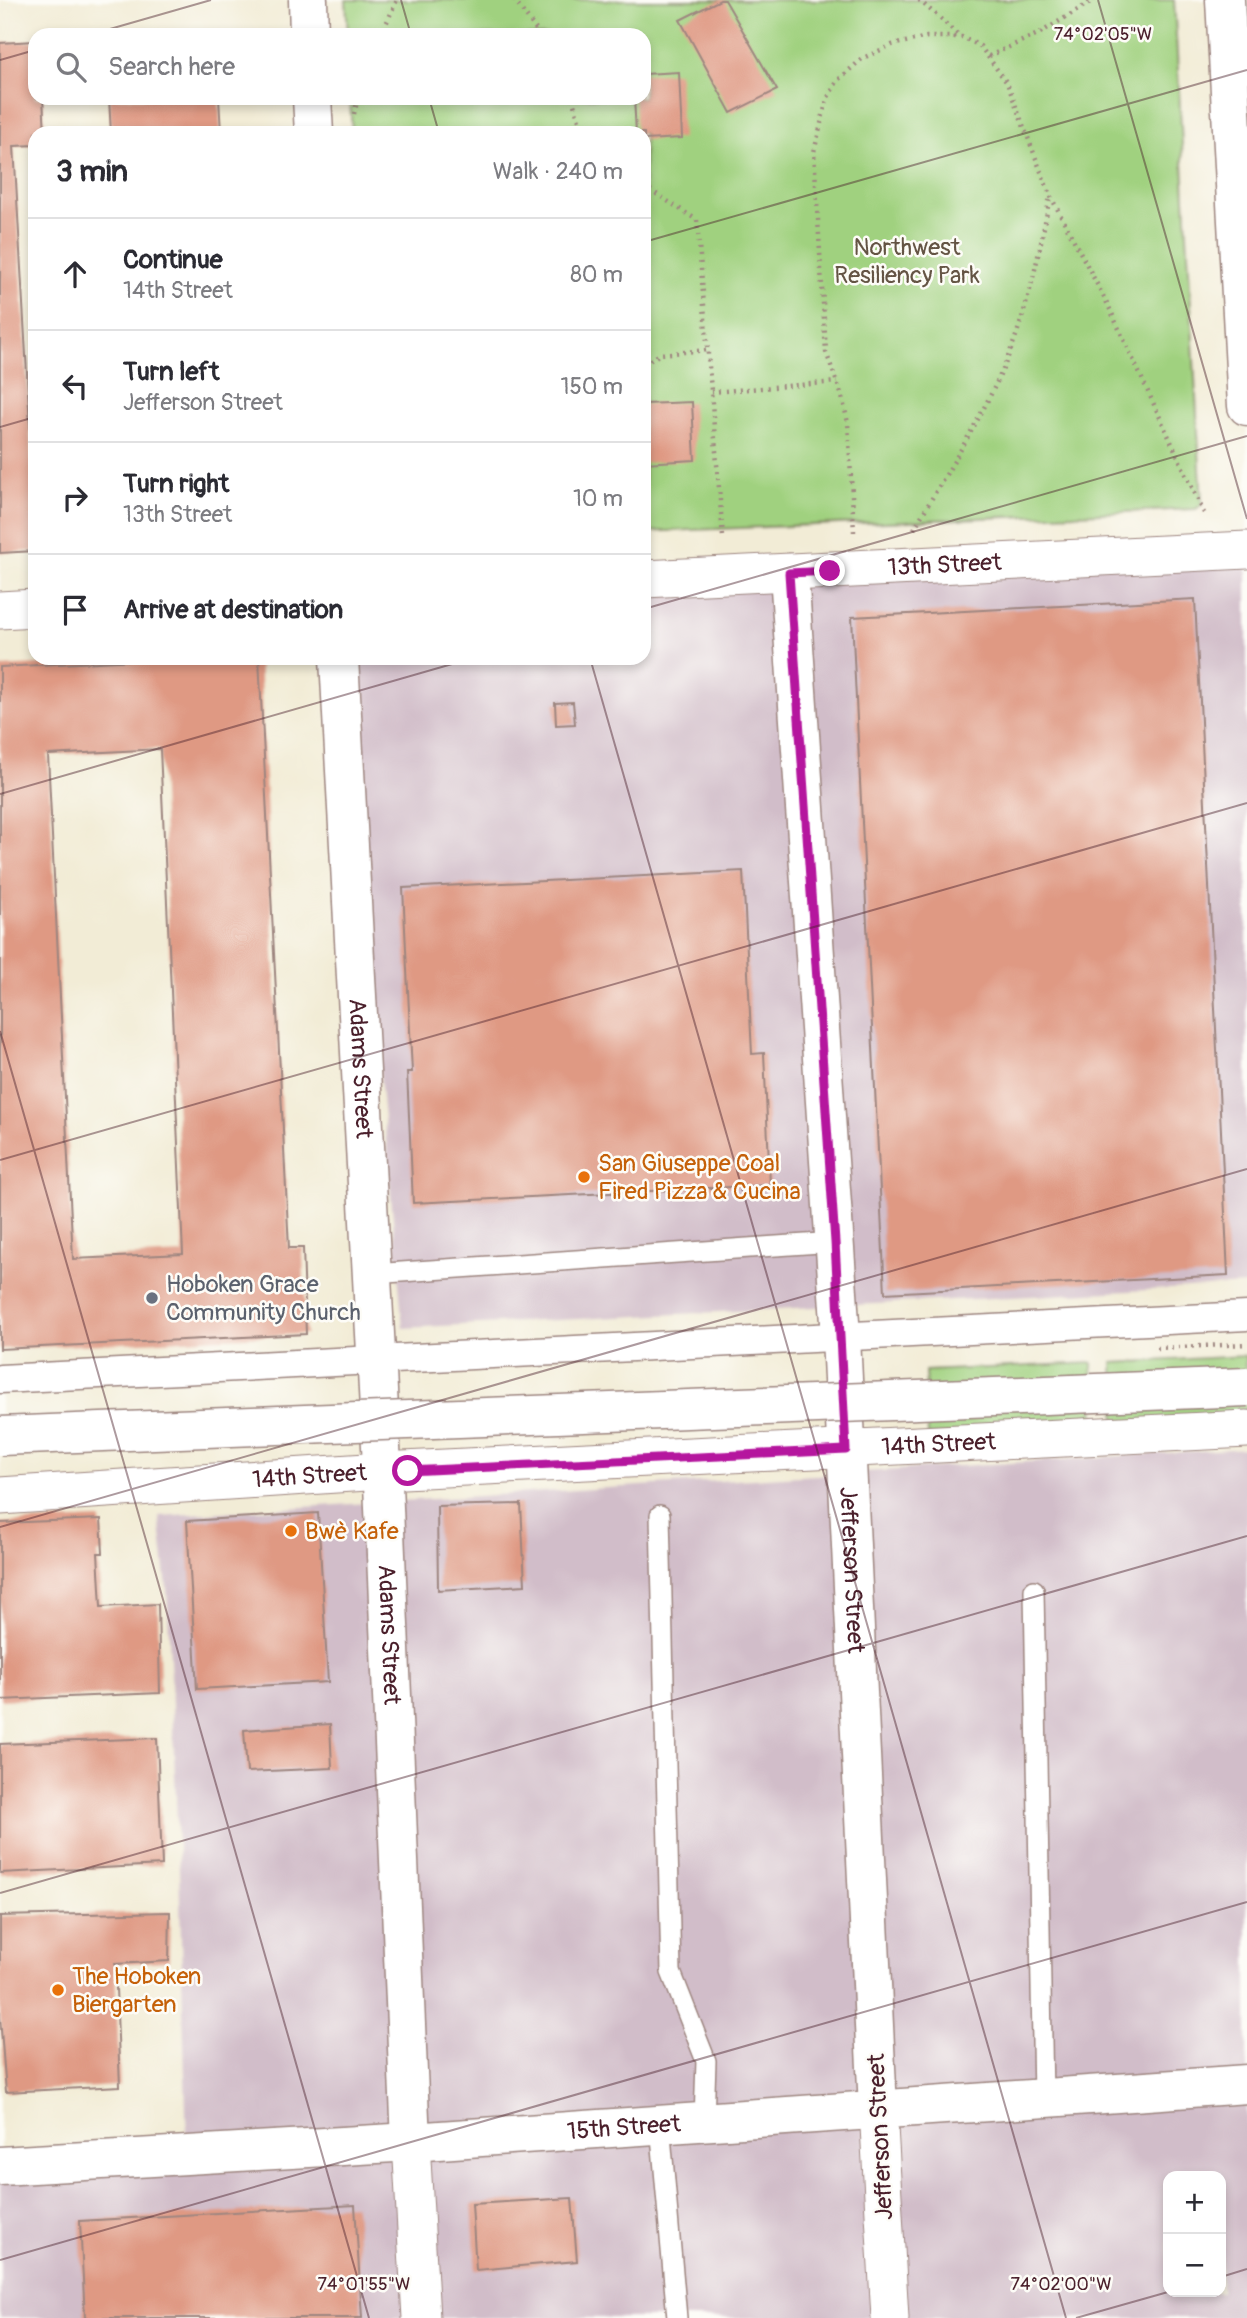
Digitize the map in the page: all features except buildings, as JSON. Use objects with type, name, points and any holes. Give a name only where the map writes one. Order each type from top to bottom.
[{"type":"street","points":[[307,0],[309,28]]},
{"type":"street","points":[[1225,0],[1247,406]]},
{"type":"street","points":[[312,105],[314,126]]},
{"type":"street","name":"13th Street","points":[[651,579],[1247,550]]},
{"type":"street","name":"Jefferson Street","points":[[789,573],[841,1337],[890,2318]]},
{"type":"street","points":[[0,610],[28,608]]},
{"type":"street","name":"Adams Street","points":[[339,665],[383,1477],[421,2318]]},
{"type":"street","points":[[0,1378],[1247,1316]]},
{"type":"street","name":"14th Street","points":[[0,1436],[1247,1387]]},
{"type":"street","name":"14th Street","points":[[846,1455],[1247,1429]]},
{"type":"street","name":"14th Street","points":[[0,1496],[846,1455],[1247,1440]]},
{"type":"street","name":"14th Street","points":[[0,1506],[383,1477]]},
{"type":"street","name":"15th Street","points":[[0,2166],[411,2142],[1247,2084]]},
{"type":"lane","points":[[372,1274],[835,1242]]},
{"type":"lane","points":[[660,1515],[671,1972],[706,2061],[704,2121]]},
{"type":"lane","points":[[1034,1590],[1043,2098]]},
{"type":"lane","points":[[660,2124],[677,2318]]},
{"type":"path","points":[[384,28],[397,0]]},
{"type":"path","points":[[514,0],[535,28]]},
{"type":"path","points":[[919,0],[962,37],[980,47],[989,57],[1017,104],[1050,195],[1108,305],[1204,513]]},
{"type":"path","points":[[989,57],[1040,33],[1094,0]]},
{"type":"path","points":[[854,532],[848,423],[837,382],[825,352],[814,152],[827,99],[838,80],[863,58],[892,45],[927,37],[962,37]]},
{"type":"path","points":[[574,105],[581,126]]},
{"type":"path","points":[[651,190],[697,220],[723,538]]},
{"type":"path","points":[[913,530],[990,394],[1016,337],[1036,271],[1050,195]]},
{"type":"path","points":[[651,360],[660,354],[708,350]]},
{"type":"path","points":[[711,392],[837,382]]},
{"type":"shaded area","points":[[1247,539],[1247,1285],[403,1328],[343,665],[651,665],[651,574]]},
{"type":"shaded area","points":[[1247,1448],[1247,2318],[0,2318],[0,2157],[187,2148],[167,1588],[159,1516]]},
{"type":"green space","name":"Northwest Resiliency Park","points":[[346,0],[1174,0],[1202,504],[1196,509],[651,532],[651,126],[352,126],[350,105],[651,105],[651,28],[348,28]]},
{"type":"green space","points":[[1245,1356],[1247,1423],[1116,1429],[1113,1363]]},
{"type":"green space","points":[[1092,1363],[1094,1427],[928,1435],[925,1371]]},
{"type":"place","name":"San Giuseppe Coal Fired Pizza & Cucina","points":[[584,1177]]},
{"type":"place","name":"Hoboken Grace Community Church","points":[[152,1298]]},
{"type":"place","name":"Bwè Kafe","points":[[291,1531]]},
{"type":"place","name":"The Hoboken Biergarten","points":[[58,1990]]},
{"type":"route","points":[[408,1471],[846,1450],[835,1242],[789,573],[830,571]]}]
